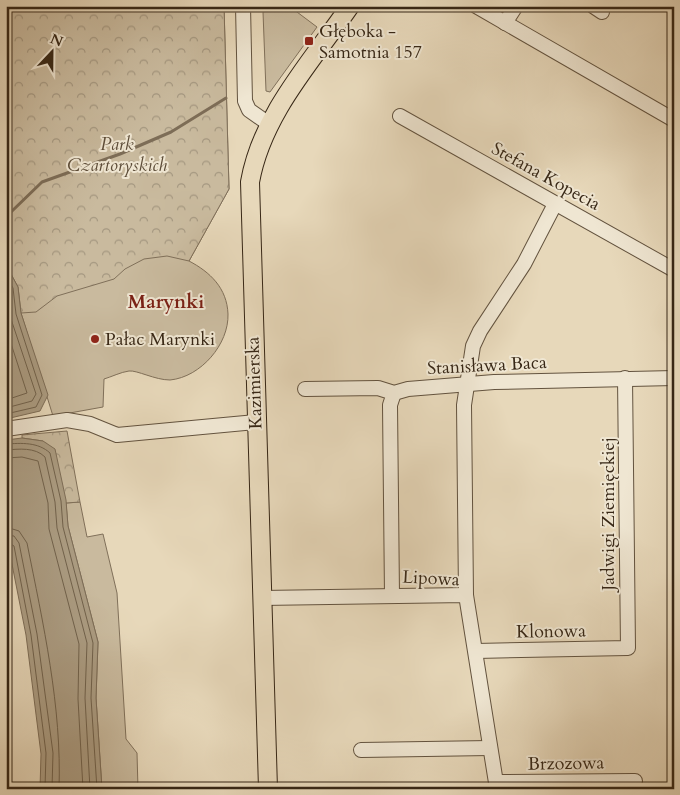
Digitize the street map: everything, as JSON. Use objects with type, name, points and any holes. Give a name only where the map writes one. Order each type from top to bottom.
[{"type":"main road","name":"Kazimierska","points":[[268,789],[250,182],[257,149],[268,124],[350,6]]},
{"type":"street","points":[[243,6],[245,101],[249,110],[268,124]]},
{"type":"street","points":[[476,6],[674,120]]},
{"type":"street","points":[[505,23],[516,6]]},
{"type":"street","name":"Stefana Kopecia","points":[[400,116],[674,270]]},
{"type":"street","points":[[466,595],[466,386],[476,337],[524,264],[556,204]]},
{"type":"street","name":"Jadwigi Ziemięckiej","points":[[626,378],[628,648]]},
{"type":"street","name":"Stanisława Baca","points":[[305,389],[378,388],[394,393],[408,389],[466,386],[494,382],[674,378]]},
{"type":"street","points":[[392,595],[390,406],[394,393]]},
{"type":"street","points":[[13,428],[67,420],[90,424],[117,435],[256,422]]},
{"type":"street","name":"Lipowa","points":[[261,598],[466,595],[497,785]]},
{"type":"street","name":"Klonowa","points":[[476,651],[628,648]]},
{"type":"street","points":[[361,750],[490,748]]},
{"type":"street","name":"Brzozowa","points":[[497,785],[636,781]]},
{"type":"green space","name":"Park Czartoryskich","points":[[6,6],[224,6],[229,189],[189,261],[204,270],[221,289],[228,314],[224,337],[211,357],[192,373],[170,380],[132,371],[123,372],[104,379],[103,407],[53,416],[21,313],[18,287],[6,265]]},
{"type":"green space","name":"Park Czartoryskich","points":[[6,6],[224,6],[229,189],[189,261],[167,256],[144,259],[125,269],[114,279],[57,296],[36,312],[21,313],[18,287],[6,265]]},
{"type":"green space","points":[[289,6],[317,27],[270,92],[266,91],[263,12]]},
{"type":"green space","points":[[67,431],[80,502],[66,503],[43,441],[22,438],[22,435]]},
{"type":"green space","points":[[80,502],[87,537],[103,534],[117,593],[126,739],[137,753],[138,789],[102,789],[96,698],[98,642],[68,526],[66,503]]},
{"type":"water","points":[[6,265],[18,287],[21,313],[48,395],[40,411],[6,419]]},
{"type":"water","points":[[22,438],[43,441],[55,449],[66,500],[68,526],[98,642],[96,698],[102,789],[40,789],[41,754],[26,635],[6,534],[6,440]]},
{"type":"waterway","points":[[6,213],[11,212],[42,182],[120,154],[171,132],[226,98]]},
{"type":"place","name":"Głęboka - Samotnia 157","points":[[309,41]]},
{"type":"place","name":"Pałac Marynki","points":[[95,339]]},
{"type":"district","name":"Marynki","points":[[166,301]]}]
